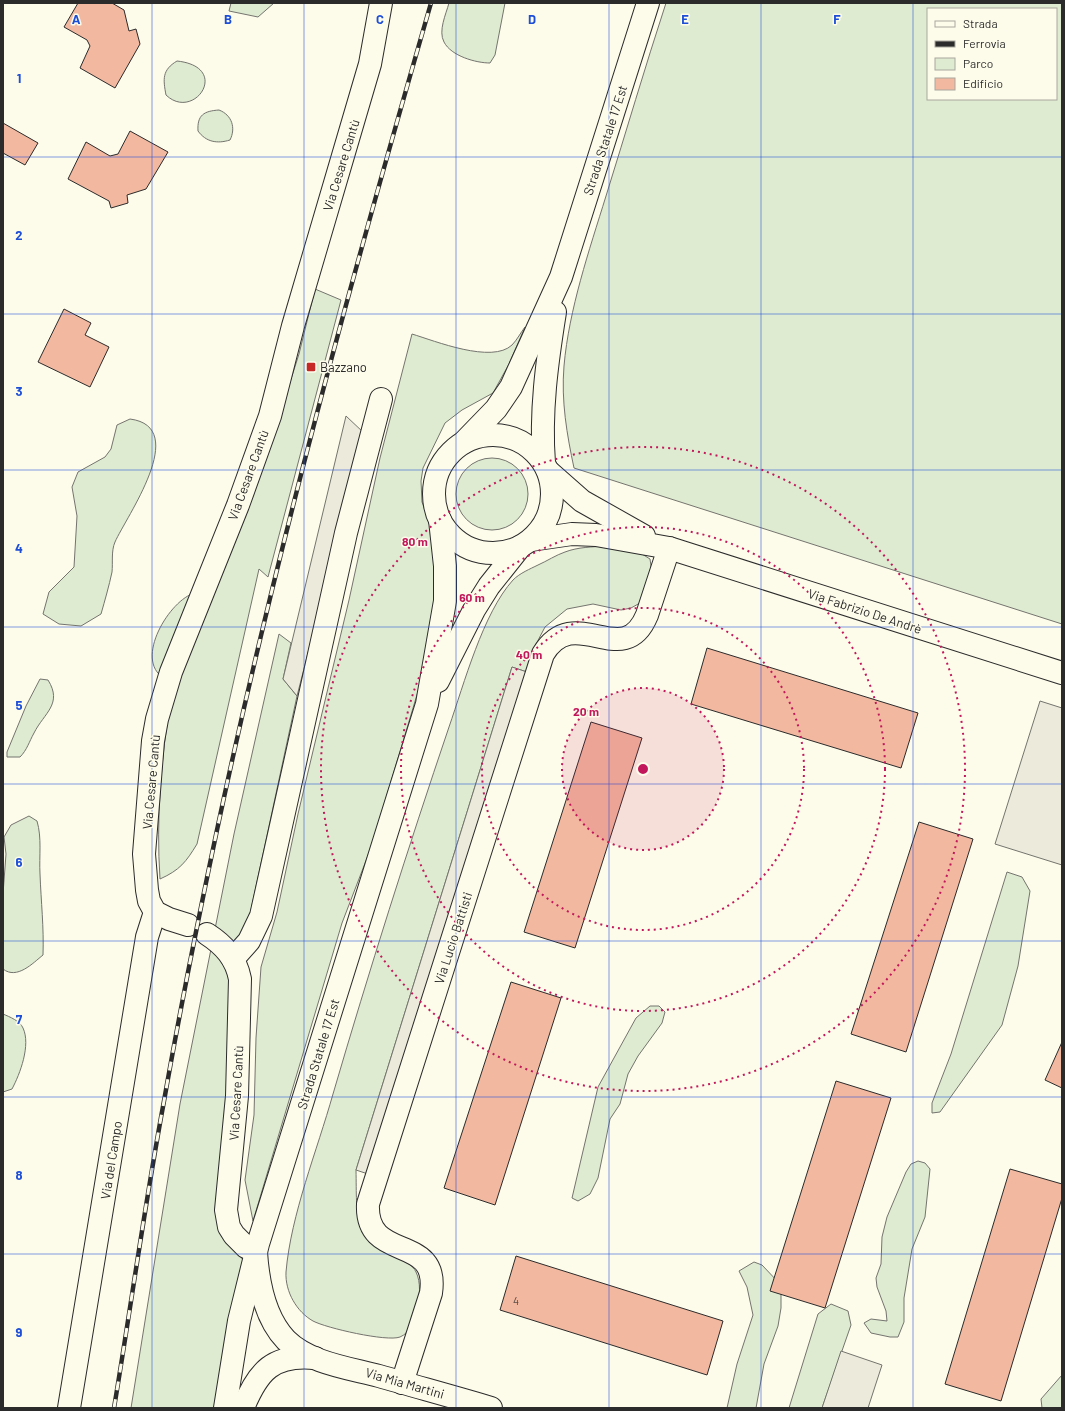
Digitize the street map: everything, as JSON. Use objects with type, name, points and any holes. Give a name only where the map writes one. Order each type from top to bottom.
[{"type":"street","name":"Via Cesare Cantù","points":[[256,1252],[246,1247],[234,1235],[228,1222],[226,1210],[237,1096],[240,1007],[240,979],[238,968],[233,959],[216,940],[197,929],[169,920],[155,912],[149,901],[144,854],[153,741],[157,719],[171,672],[240,499],[270,416],[293,326],[370,64],[382,3]]},
{"type":"street","name":"Strada Statale 17 Est","points":[[464,442],[496,408],[511,387],[536,335],[561,277],[648,3]]},
{"type":"street","name":"Strada Statale 17 Est","points":[[546,467],[542,423],[544,393],[561,277]]},
{"type":"street","points":[[233,959],[249,941],[261,916],[351,512],[382,399]]},
{"type":"street","points":[[494,434],[514,438],[532,448],[546,467],[552,490],[551,508],[547,520],[526,543],[502,553],[474,550],[451,535],[440,520],[436,511],[434,494],[437,476],[440,468],[450,453],[464,442],[484,435],[494,434]]},
{"type":"street","name":"Via Fabrizio De Andrè","points":[[546,467],[582,502],[632,530],[669,548]]},
{"type":"street","name":"Strada Statale 17 Est","points":[[427,704],[444,601],[446,566],[440,520]]},
{"type":"street","name":"Via Fabrizio De Andrè","points":[[526,543],[572,534],[596,535],[669,548],[1062,673]]},
{"type":"street","name":"Strada Statale 17 Est","points":[[225,1408],[239,1321],[256,1252],[427,704],[458,638],[474,610],[489,586],[526,543]]},
{"type":"street","name":"Via Lucio Battisti","points":[[402,1383],[431,1293],[432,1280],[428,1266],[419,1256],[387,1243],[376,1234],[370,1223],[368,1204],[543,654],[556,638],[568,633],[582,633],[611,640],[624,639],[636,632],[645,622],[669,548]]},
{"type":"street","name":"Via del Campo","points":[[69,1408],[147,937],[155,912]]},
{"type":"street","name":"Via Mia Martini","points":[[256,1252],[260,1286],[268,1310],[276,1325],[292,1344],[318,1359]]},
{"type":"street","name":"Via Mia Martini","points":[[243,1408],[257,1382],[271,1365],[291,1357],[318,1359],[491,1408]]},
{"type":"green space","points":[[231,3],[274,3],[258,17],[229,11]]},
{"type":"green space","points":[[449,3],[505,3],[495,55],[490,63],[478,62],[464,58],[447,47],[442,38],[442,28]]},
{"type":"green space","points":[[666,3],[1062,3],[1062,624],[574,468],[567,430],[563,379],[570,323],[587,259]]},
{"type":"green space","points":[[177,61],[193,65],[202,73],[205,82],[203,90],[196,98],[187,102],[177,102],[166,95],[164,80],[166,71]]},
{"type":"green space","points":[[219,110],[227,115],[232,122],[233,131],[230,140],[216,142],[208,140],[201,135],[198,131],[198,126],[202,115],[209,111]]},
{"type":"green space","points":[[315,289],[341,300],[268,577],[259,569],[197,844],[178,869],[160,879],[160,789],[164,743],[171,699],[263,467],[299,354]]},
{"type":"green space","points":[[525,327],[509,364],[493,393],[462,410],[445,423],[423,468],[421,481],[422,502],[441,558],[428,658],[372,845],[342,923],[253,1221],[245,1180],[254,1115],[256,1038],[261,967],[277,912],[298,814],[349,600],[380,458],[412,334],[448,346],[478,352],[491,352],[503,350],[512,345]]},
{"type":"green space","points":[[130,419],[147,426],[155,438],[155,455],[150,474],[115,542],[112,572],[101,614],[81,626],[59,624],[43,614],[49,592],[74,567],[77,516],[72,487],[78,472],[105,457],[111,449],[117,425]]},
{"type":"green space","points":[[492,458],[512,464],[522,474],[528,494],[522,514],[512,524],[492,530],[472,524],[462,514],[456,494],[462,474],[472,464]]},
{"type":"green space","points":[[606,546],[642,554],[650,559],[651,566],[649,578],[640,603],[631,608],[621,610],[593,604],[567,609],[545,627],[534,648],[527,672],[512,667],[356,1170],[358,1212],[360,1222],[365,1231],[372,1240],[411,1266],[418,1276],[418,1303],[413,1320],[404,1335],[393,1338],[356,1334],[320,1324],[307,1317],[297,1307],[288,1287],[286,1272],[293,1228],[305,1183],[327,1116],[389,910],[475,650],[492,611],[502,594],[513,580],[522,573],[570,550]]},
{"type":"green space","points":[[195,593],[164,678],[155,669],[152,658],[158,631],[175,606],[185,598]]},
{"type":"green space","points":[[279,634],[291,643],[283,679],[297,696],[246,933],[231,1239],[244,1262],[219,1408],[131,1408],[180,1104],[234,834]]},
{"type":"green space","points":[[40,679],[48,680],[54,696],[53,702],[20,757],[7,757],[7,752],[26,706]]},
{"type":"green space","points":[[29,816],[37,821],[39,827],[43,955],[30,966],[14,973],[3,969],[3,894],[6,854],[4,837],[11,825]]},
{"type":"green space","points":[[1007,872],[1022,877],[1030,891],[1018,966],[1002,1025],[940,1112],[932,1113],[932,1103],[951,1054]]},
{"type":"green space","points":[[650,1006],[659,1006],[665,1012],[662,1023],[638,1056],[628,1074],[620,1104],[610,1119],[598,1178],[590,1194],[578,1201],[572,1198],[598,1087],[636,1018]]},
{"type":"green space","points":[[3,1014],[20,1023],[23,1028],[26,1043],[24,1059],[15,1083],[12,1089],[3,1092]]},
{"type":"green space","points":[[918,1161],[925,1163],[930,1169],[925,1217],[912,1249],[904,1298],[904,1322],[898,1337],[871,1333],[864,1323],[871,1319],[887,1321],[886,1311],[877,1287],[876,1278],[881,1264],[882,1237],[887,1217],[906,1172],[911,1164]]},
{"type":"green space","points":[[754,1262],[762,1265],[780,1284],[781,1308],[778,1326],[764,1364],[756,1408],[727,1408],[737,1364],[753,1315],[747,1287],[739,1271]]},
{"type":"green space","points":[[831,1304],[848,1311],[851,1325],[822,1408],[789,1408],[818,1314]]},
{"type":"green space","points":[[1062,1375],[1062,1408],[1042,1408],[1041,1399]]},
{"type":"shaded area","points":[[346,416],[364,433],[297,696],[283,679]]},
{"type":"shaded area","points":[[512,667],[527,672],[371,1175],[356,1170]]},
{"type":"shaded area","points":[[1040,701],[1062,708],[1062,865],[995,844]]},
{"type":"shaded area","points":[[841,1351],[882,1365],[868,1408],[822,1408]]},
{"type":"building","points":[[78,3],[112,3],[124,10],[129,31],[136,29],[140,44],[115,88],[80,68],[90,46],[87,40],[64,27]]},
{"type":"building","points":[[3,123],[38,143],[25,165],[3,153]]},
{"type":"building","points":[[130,131],[168,152],[146,189],[127,195],[128,203],[111,208],[109,201],[68,179],[86,142],[110,156],[118,154]]},
{"type":"building","points":[[64,309],[91,323],[85,335],[109,347],[90,387],[38,362]]},
{"type":"building","points":[[707,648],[918,713],[901,768],[691,704]]},
{"type":"building","points":[[591,722],[642,738],[575,948],[524,932]]},
{"type":"building","points":[[919,822],[973,839],[906,1052],[851,1034]]},
{"type":"building","points":[[511,982],[561,998],[495,1205],[444,1188]]},
{"type":"building","points":[[1062,1042],[1062,1088],[1045,1080]]},
{"type":"building","points":[[836,1081],[891,1098],[825,1308],[770,1291]]},
{"type":"building","points":[[1010,1169],[1062,1184],[1062,1198],[1001,1401],[945,1384]]},
{"type":"building","points":[[516,1256],[723,1321],[707,1375],[500,1310]]},
{"type":"railway","points":[[114,1408],[157,1139],[176,1033],[210,864],[240,726],[264,622],[316,415],[431,3]]},
{"type":"place","name":"Bazzano","points":[[311,367]]}]
